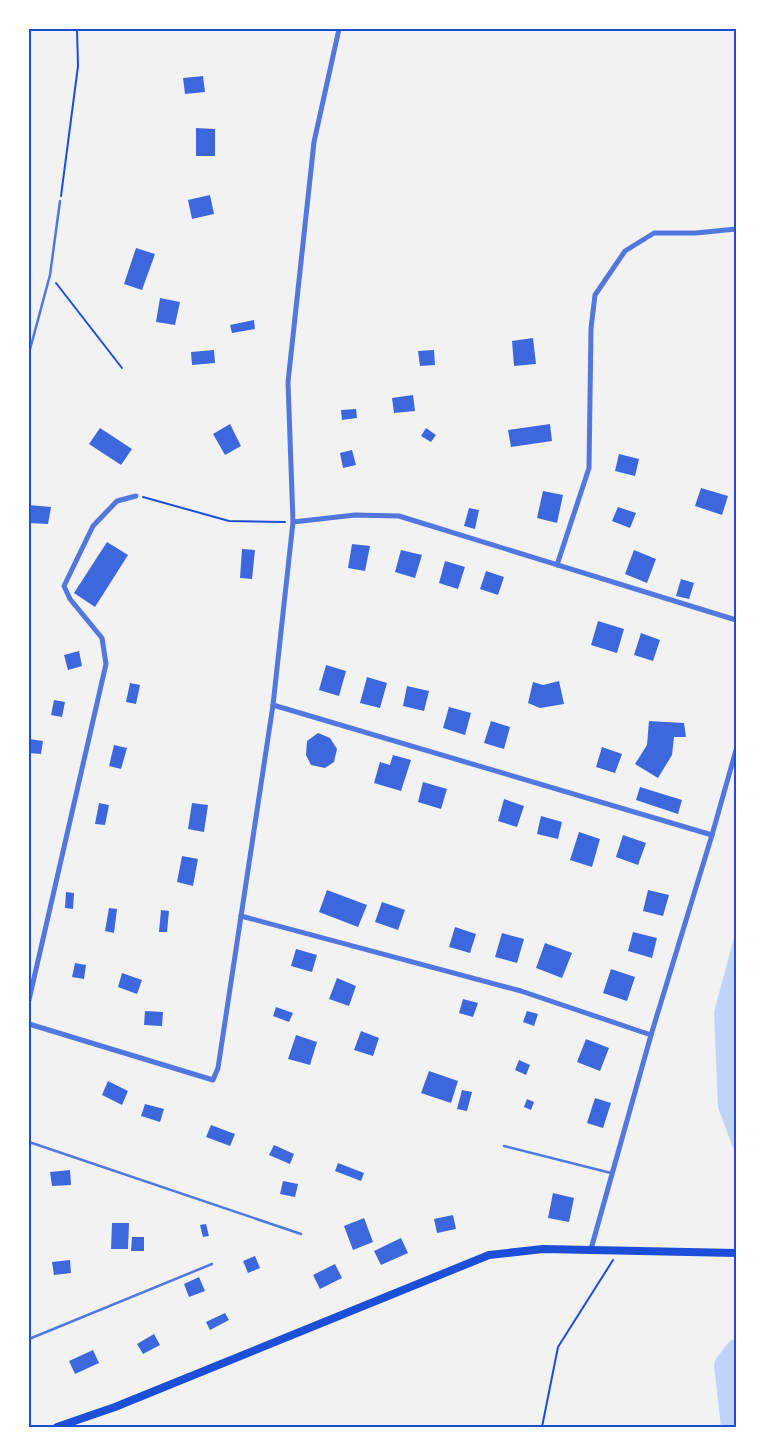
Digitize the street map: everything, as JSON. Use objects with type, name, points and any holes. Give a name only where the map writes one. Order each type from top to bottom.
[{"type":"main road","points":[[58,1427],[115,1407],[489,1255],[543,1249],[736,1253]]},
{"type":"street","points":[[29,1024],[213,1080],[218,1068],[273,705],[294,522],[288,382],[314,142],[339,29]]},
{"type":"street","points":[[557,566],[589,468],[591,328],[595,294],[625,251],[654,233],[696,233],[736,229]]},
{"type":"street","points":[[29,1000],[106,664],[102,638],[70,599],[64,586],[93,526],[117,501],[136,496]]},
{"type":"street","points":[[294,522],[355,515],[399,516],[736,620]]},
{"type":"street","points":[[273,705],[712,835]]},
{"type":"street","points":[[591,1249],[651,1035],[736,750]]},
{"type":"street","points":[[241,916],[521,990],[651,1035]]},
{"type":"lane","points":[[29,353],[50,275],[60,201]]},
{"type":"lane","points":[[29,1142],[301,1234]]},
{"type":"lane","points":[[504,1146],[612,1174]]},
{"type":"lane","points":[[29,1339],[212,1264]]},
{"type":"path","points":[[60,201],[78,66],[77,29]]},
{"type":"path","points":[[50,275],[122,368]]},
{"type":"path","points":[[136,496],[229,521],[256,523],[294,522]]},
{"type":"path","points":[[542,1427],[558,1347],[620,1250]]},
{"type":"water","points":[[736,930],[736,1149],[733,1148],[718,1107],[714,1012]]},
{"type":"building","points":[[203,76],[205,92],[185,94],[183,78]]},
{"type":"building","points":[[196,128],[215,129],[215,156],[196,156]]},
{"type":"building","points":[[210,195],[214,214],[192,219],[188,200]]},
{"type":"building","points":[[136,248],[155,254],[142,290],[124,284]]},
{"type":"building","points":[[160,298],[180,302],[175,325],[156,322]]},
{"type":"building","points":[[254,320],[255,329],[232,333],[230,325]]},
{"type":"building","points":[[533,338],[536,364],[514,366],[512,341]]},
{"type":"building","points":[[214,350],[215,363],[192,365],[191,352]]},
{"type":"building","points":[[434,350],[435,365],[420,366],[418,351]]},
{"type":"building","points":[[413,395],[415,411],[394,413],[392,398]]},
{"type":"building","points":[[356,409],[357,418],[342,420],[341,410]]},
{"type":"building","points":[[230,424],[241,446],[225,455],[213,434]]},
{"type":"building","points":[[550,424],[552,441],[511,447],[508,430]]},
{"type":"building","points":[[100,428],[132,449],[121,465],[89,444]]},
{"type":"building","points":[[426,428],[436,435],[431,442],[421,436]]},
{"type":"building","points":[[352,450],[356,465],[343,468],[340,453]]},
{"type":"building","points":[[619,454],[639,459],[635,476],[615,471]]},
{"type":"building","points":[[701,488],[728,496],[722,515],[695,506]]},
{"type":"building","points":[[543,491],[563,495],[557,523],[537,518]]},
{"type":"building","points":[[29,505],[51,507],[48,524],[29,523]]},
{"type":"building","points":[[618,507],[636,513],[630,528],[612,521]]},
{"type":"building","points":[[469,508],[479,510],[475,529],[464,526]]},
{"type":"building","points":[[107,542],[128,555],[95,607],[74,593]]},
{"type":"building","points":[[352,544],[370,546],[365,571],[348,568]]},
{"type":"building","points":[[242,549],[255,550],[252,579],[240,578]]},
{"type":"building","points":[[401,550],[422,555],[415,578],[395,572]]},
{"type":"building","points":[[634,550],[656,559],[647,583],[625,574]]},
{"type":"building","points":[[445,561],[465,567],[458,589],[439,583]]},
{"type":"building","points":[[486,571],[504,577],[498,595],[480,589]]},
{"type":"building","points":[[681,579],[694,583],[689,599],[676,596]]},
{"type":"building","points":[[598,621],[624,629],[617,653],[591,645]]},
{"type":"building","points":[[641,633],[660,640],[653,661],[634,655]]},
{"type":"building","points":[[79,651],[82,666],[68,670],[64,655]]},
{"type":"building","points":[[326,665],[346,671],[339,696],[319,690]]},
{"type":"building","points":[[367,677],[387,683],[380,708],[360,703]]},
{"type":"building","points":[[559,681],[564,704],[540,708],[528,703],[533,682],[543,685]]},
{"type":"building","points":[[130,683],[140,685],[136,704],[126,702]]},
{"type":"building","points":[[407,686],[429,691],[424,711],[403,706]]},
{"type":"building","points":[[54,700],[65,702],[62,717],[51,715]]},
{"type":"building","points":[[449,707],[471,713],[465,735],[443,728]]},
{"type":"building","points":[[491,721],[510,727],[504,749],[484,743]]},
{"type":"building","points":[[649,721],[684,723],[686,737],[674,737],[672,755],[658,778],[635,764],[647,745]]},
{"type":"building","points":[[318,733],[330,738],[337,749],[334,762],[325,768],[311,765],[306,755],[307,741]]},
{"type":"building","points":[[29,739],[43,741],[41,754],[29,753]]},
{"type":"building","points":[[114,745],[127,748],[121,769],[109,766]]},
{"type":"building","points":[[602,747],[622,754],[615,773],[596,767]]},
{"type":"building","points":[[393,755],[411,760],[401,791],[374,783],[380,762],[390,765]]},
{"type":"building","points":[[423,782],[447,789],[441,809],[418,802]]},
{"type":"building","points":[[640,787],[682,800],[678,814],[636,800]]},
{"type":"building","points":[[504,799],[524,806],[517,827],[498,821]]},
{"type":"building","points":[[99,803],[109,805],[105,825],[95,824]]},
{"type":"building","points":[[192,803],[208,805],[204,832],[188,829]]},
{"type":"building","points":[[541,816],[562,822],[558,839],[537,834]]},
{"type":"building","points":[[579,832],[600,839],[592,867],[570,860]]},
{"type":"building","points":[[623,835],[646,843],[638,865],[616,857]]},
{"type":"building","points":[[182,856],[198,859],[193,886],[177,882]]},
{"type":"building","points":[[327,890],[367,905],[358,927],[319,912]]},
{"type":"building","points":[[648,890],[669,895],[663,916],[643,911]]},
{"type":"building","points":[[66,892],[74,893],[73,909],[65,908]]},
{"type":"building","points":[[382,902],[405,910],[398,930],[375,922]]},
{"type":"building","points":[[109,908],[117,909],[114,933],[105,931]]},
{"type":"building","points":[[161,910],[169,911],[167,932],[159,932]]},
{"type":"building","points":[[455,927],[476,934],[470,953],[449,947]]},
{"type":"building","points":[[633,932],[657,938],[652,958],[628,951]]},
{"type":"building","points":[[502,933],[524,939],[517,963],[495,957]]},
{"type":"building","points":[[545,943],[572,953],[562,978],[536,968]]},
{"type":"building","points":[[296,949],[317,955],[312,972],[291,966]]},
{"type":"building","points":[[75,963],[86,965],[84,979],[72,977]]},
{"type":"building","points":[[611,969],[635,977],[627,1001],[603,993]]},
{"type":"building","points":[[122,973],[142,980],[137,994],[118,987]]},
{"type":"building","points":[[337,978],[356,986],[349,1006],[329,999]]},
{"type":"building","points":[[463,999],[478,1003],[473,1017],[459,1013]]},
{"type":"building","points":[[276,1007],[293,1013],[289,1022],[273,1016]]},
{"type":"building","points":[[145,1011],[163,1012],[162,1026],[144,1025]]},
{"type":"building","points":[[527,1011],[538,1014],[534,1026],[523,1022]]},
{"type":"building","points":[[361,1031],[379,1038],[373,1056],[354,1050]]},
{"type":"building","points":[[296,1035],[317,1042],[310,1065],[288,1059]]},
{"type":"building","points":[[586,1039],[609,1048],[600,1071],[577,1062]]},
{"type":"building","points":[[519,1060],[530,1065],[526,1075],[515,1070]]},
{"type":"building","points":[[429,1071],[458,1081],[451,1103],[421,1093]]},
{"type":"building","points":[[108,1081],[128,1091],[122,1105],[102,1095]]},
{"type":"building","points":[[462,1090],[472,1092],[467,1111],[457,1109]]},
{"type":"building","points":[[595,1098],[611,1103],[603,1128],[587,1123]]},
{"type":"building","points":[[527,1099],[534,1102],[531,1110],[524,1107]]},
{"type":"building","points":[[145,1104],[164,1109],[160,1122],[141,1116]]},
{"type":"building","points":[[211,1125],[235,1134],[230,1146],[206,1137]]},
{"type":"building","points":[[274,1145],[294,1154],[290,1164],[269,1155]]},
{"type":"building","points":[[338,1163],[364,1173],[361,1181],[335,1171]]},
{"type":"building","points":[[70,1170],[71,1185],[52,1186],[50,1172]]},
{"type":"building","points":[[283,1181],[298,1184],[295,1197],[280,1194]]},
{"type":"building","points":[[553,1193],[574,1198],[569,1222],[548,1218]]},
{"type":"building","points":[[453,1215],[456,1229],[437,1233],[434,1219]]},
{"type":"building","points":[[364,1218],[373,1242],[353,1250],[344,1226]]},
{"type":"building","points":[[112,1223],[129,1223],[128,1249],[111,1249]]},
{"type":"building","points":[[206,1224],[209,1236],[203,1237],[200,1225]]},
{"type":"building","points":[[132,1237],[144,1237],[144,1251],[131,1251]]},
{"type":"building","points":[[401,1238],[408,1253],[381,1265],[374,1251]]},
{"type":"building","points":[[255,1256],[260,1268],[248,1273],[243,1261]]},
{"type":"building","points":[[70,1260],[71,1273],[54,1275],[52,1262]]},
{"type":"building","points":[[335,1264],[342,1278],[320,1289],[313,1275]]},
{"type":"building","points":[[199,1277],[205,1291],[189,1297],[184,1284]]},
{"type":"building","points":[[225,1313],[229,1320],[210,1330],[206,1322]]},
{"type":"building","points":[[154,1334],[160,1345],[143,1354],[137,1344]]},
{"type":"building","points":[[93,1350],[99,1363],[75,1374],[69,1361]]},
{"type":"waterway","points":[[731,1427],[724,1365],[736,1349]]}]
